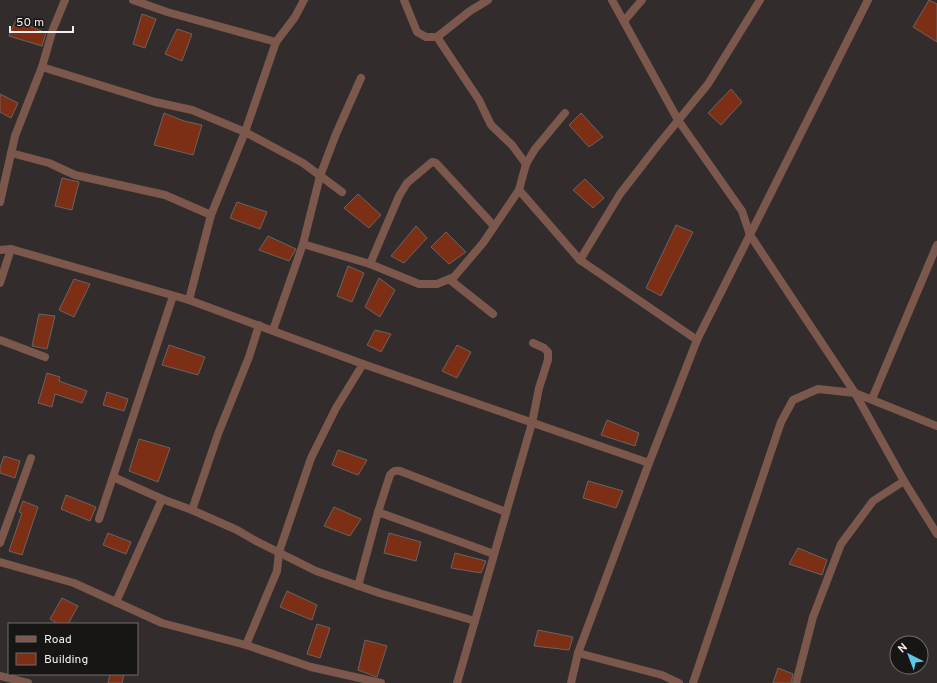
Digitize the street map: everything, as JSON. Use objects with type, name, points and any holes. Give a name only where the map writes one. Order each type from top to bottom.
[{"type":"street","points":[[0,202],[15,136],[42,67],[52,29],[65,0]]},
{"type":"street","points":[[133,0],[167,12],[276,42]]},
{"type":"street","points":[[189,300],[211,215],[245,132],[276,42],[296,17],[304,0]]},
{"type":"street","points":[[404,0],[417,32],[426,37],[437,37],[470,11],[488,0]]},
{"type":"street","points":[[612,0],[678,120],[742,211],[750,235],[855,393],[904,481],[937,534]]},
{"type":"street","points":[[624,21],[642,0]]},
{"type":"street","points":[[580,260],[620,194],[708,84],[760,0]]},
{"type":"street","points":[[571,683],[578,653],[697,340],[868,0]]},
{"type":"street","points":[[437,37],[478,100],[491,125],[512,145],[526,164]]},
{"type":"street","points":[[42,67],[155,102],[192,110],[245,132],[303,163],[342,192]]},
{"type":"street","points":[[273,330],[303,244],[320,176],[336,134],[361,78]]},
{"type":"street","points":[[303,244],[370,264],[419,284],[437,284],[454,277],[483,243],[519,190],[526,164],[535,149],[565,112]]},
{"type":"street","points":[[11,153],[49,163],[75,175],[165,195],[211,215]]},
{"type":"street","points":[[370,264],[399,196],[407,183],[432,162],[436,162],[494,226]]},
{"type":"street","points":[[519,190],[580,260],[697,340]]},
{"type":"street","points":[[872,399],[937,245]]},
{"type":"street","points":[[0,250],[11,249],[189,300],[363,364],[649,463]]},
{"type":"street","points":[[0,283],[11,249]]},
{"type":"street","points":[[449,279],[493,314]]},
{"type":"street","points":[[98,520],[173,296]]},
{"type":"street","points":[[192,510],[218,434],[249,357],[259,325]]},
{"type":"street","points":[[0,340],[45,357]]},
{"type":"street","points":[[457,683],[532,423],[539,388],[548,360],[548,352],[544,348],[533,343]]},
{"type":"street","points":[[246,645],[277,571],[279,552],[311,458],[336,408],[363,364]]},
{"type":"street","points":[[693,683],[781,422],[793,400],[818,390],[855,393],[937,426]]},
{"type":"street","points":[[0,543],[31,458]]},
{"type":"street","points":[[358,586],[378,512],[390,475],[396,470],[506,512]]},
{"type":"street","points":[[113,477],[162,500],[192,510],[237,530],[316,572],[475,621]]},
{"type":"street","points":[[796,683],[813,617],[841,544],[873,501],[904,481]]},
{"type":"street","points":[[116,602],[162,500]]},
{"type":"street","points":[[378,512],[494,554]]},
{"type":"street","points":[[0,562],[74,583],[162,623],[246,645],[311,667],[381,683]]},
{"type":"street","points":[[578,653],[661,679],[679,683]]},
{"type":"street","points":[[0,676],[28,683]]},
{"type":"building","points":[[929,0],[937,4],[937,42],[913,27]]},
{"type":"building","points":[[142,14],[156,19],[145,48],[133,44]]},
{"type":"building","points":[[16,20],[46,33],[42,46],[9,36]]},
{"type":"building","points":[[177,29],[192,34],[182,61],[165,54]]},
{"type":"building","points":[[731,89],[742,102],[721,125],[708,113]]},
{"type":"building","points":[[0,94],[18,103],[11,118],[0,112]]},
{"type":"building","points":[[164,113],[184,121],[202,125],[193,155],[154,145]]},
{"type":"building","points":[[581,113],[603,137],[589,147],[569,125]]},
{"type":"building","points":[[62,178],[79,182],[72,210],[55,206]]},
{"type":"building","points":[[585,179],[604,198],[593,208],[573,190]]},
{"type":"building","points":[[358,194],[381,215],[369,228],[344,208]]},
{"type":"building","points":[[237,202],[267,212],[260,229],[230,218]]},
{"type":"building","points":[[676,225],[693,232],[661,296],[646,288]]},
{"type":"building","points":[[416,226],[427,238],[404,263],[391,256]]},
{"type":"building","points":[[446,232],[466,252],[449,264],[431,247]]},
{"type":"building","points":[[268,236],[296,249],[289,261],[259,250]]},
{"type":"building","points":[[348,266],[364,273],[352,302],[337,296]]},
{"type":"building","points":[[379,278],[395,290],[380,317],[365,307]]},
{"type":"building","points":[[74,279],[90,284],[74,317],[59,310]]},
{"type":"building","points":[[39,314],[55,316],[47,349],[32,346]]},
{"type":"building","points":[[375,330],[391,334],[381,352],[367,345]]},
{"type":"building","points":[[169,345],[205,357],[198,375],[162,365]]},
{"type":"building","points":[[457,345],[471,352],[457,378],[442,371]]},
{"type":"building","points":[[47,373],[60,377],[59,381],[87,391],[82,403],[55,394],[52,407],[38,403]]},
{"type":"building","points":[[107,392],[128,399],[124,411],[103,405]]},
{"type":"building","points":[[607,420],[639,433],[635,446],[601,435]]},
{"type":"building","points":[[139,439],[170,448],[158,482],[129,471]]},
{"type":"building","points":[[338,450],[367,460],[358,475],[332,465]]},
{"type":"building","points":[[4,456],[20,461],[15,478],[0,473]]},
{"type":"building","points":[[588,481],[623,491],[616,508],[583,498]]},
{"type":"building","points":[[66,495],[96,507],[90,521],[61,509]]},
{"type":"building","points":[[23,501],[38,507],[22,555],[9,551],[22,513],[19,512]]},
{"type":"building","points":[[334,507],[361,519],[350,536],[324,526]]},
{"type":"building","points":[[108,533],[131,542],[126,554],[103,545]]},
{"type":"building","points":[[389,533],[421,542],[416,561],[384,553]]},
{"type":"building","points":[[798,548],[827,560],[822,575],[789,564]]},
{"type":"building","points":[[455,553],[486,561],[481,573],[451,568]]},
{"type":"building","points":[[287,591],[317,605],[312,620],[280,607]]},
{"type":"building","points":[[62,598],[78,606],[69,623],[56,623],[50,619]]},
{"type":"building","points":[[317,624],[330,628],[320,658],[307,654]]},
{"type":"building","points":[[538,630],[573,637],[569,650],[534,646]]},
{"type":"building","points":[[365,640],[387,646],[377,677],[358,670]]},
{"type":"building","points":[[778,668],[793,674],[791,683],[773,683]]},
{"type":"building","points":[[110,675],[124,675],[122,683],[108,683]]}]
